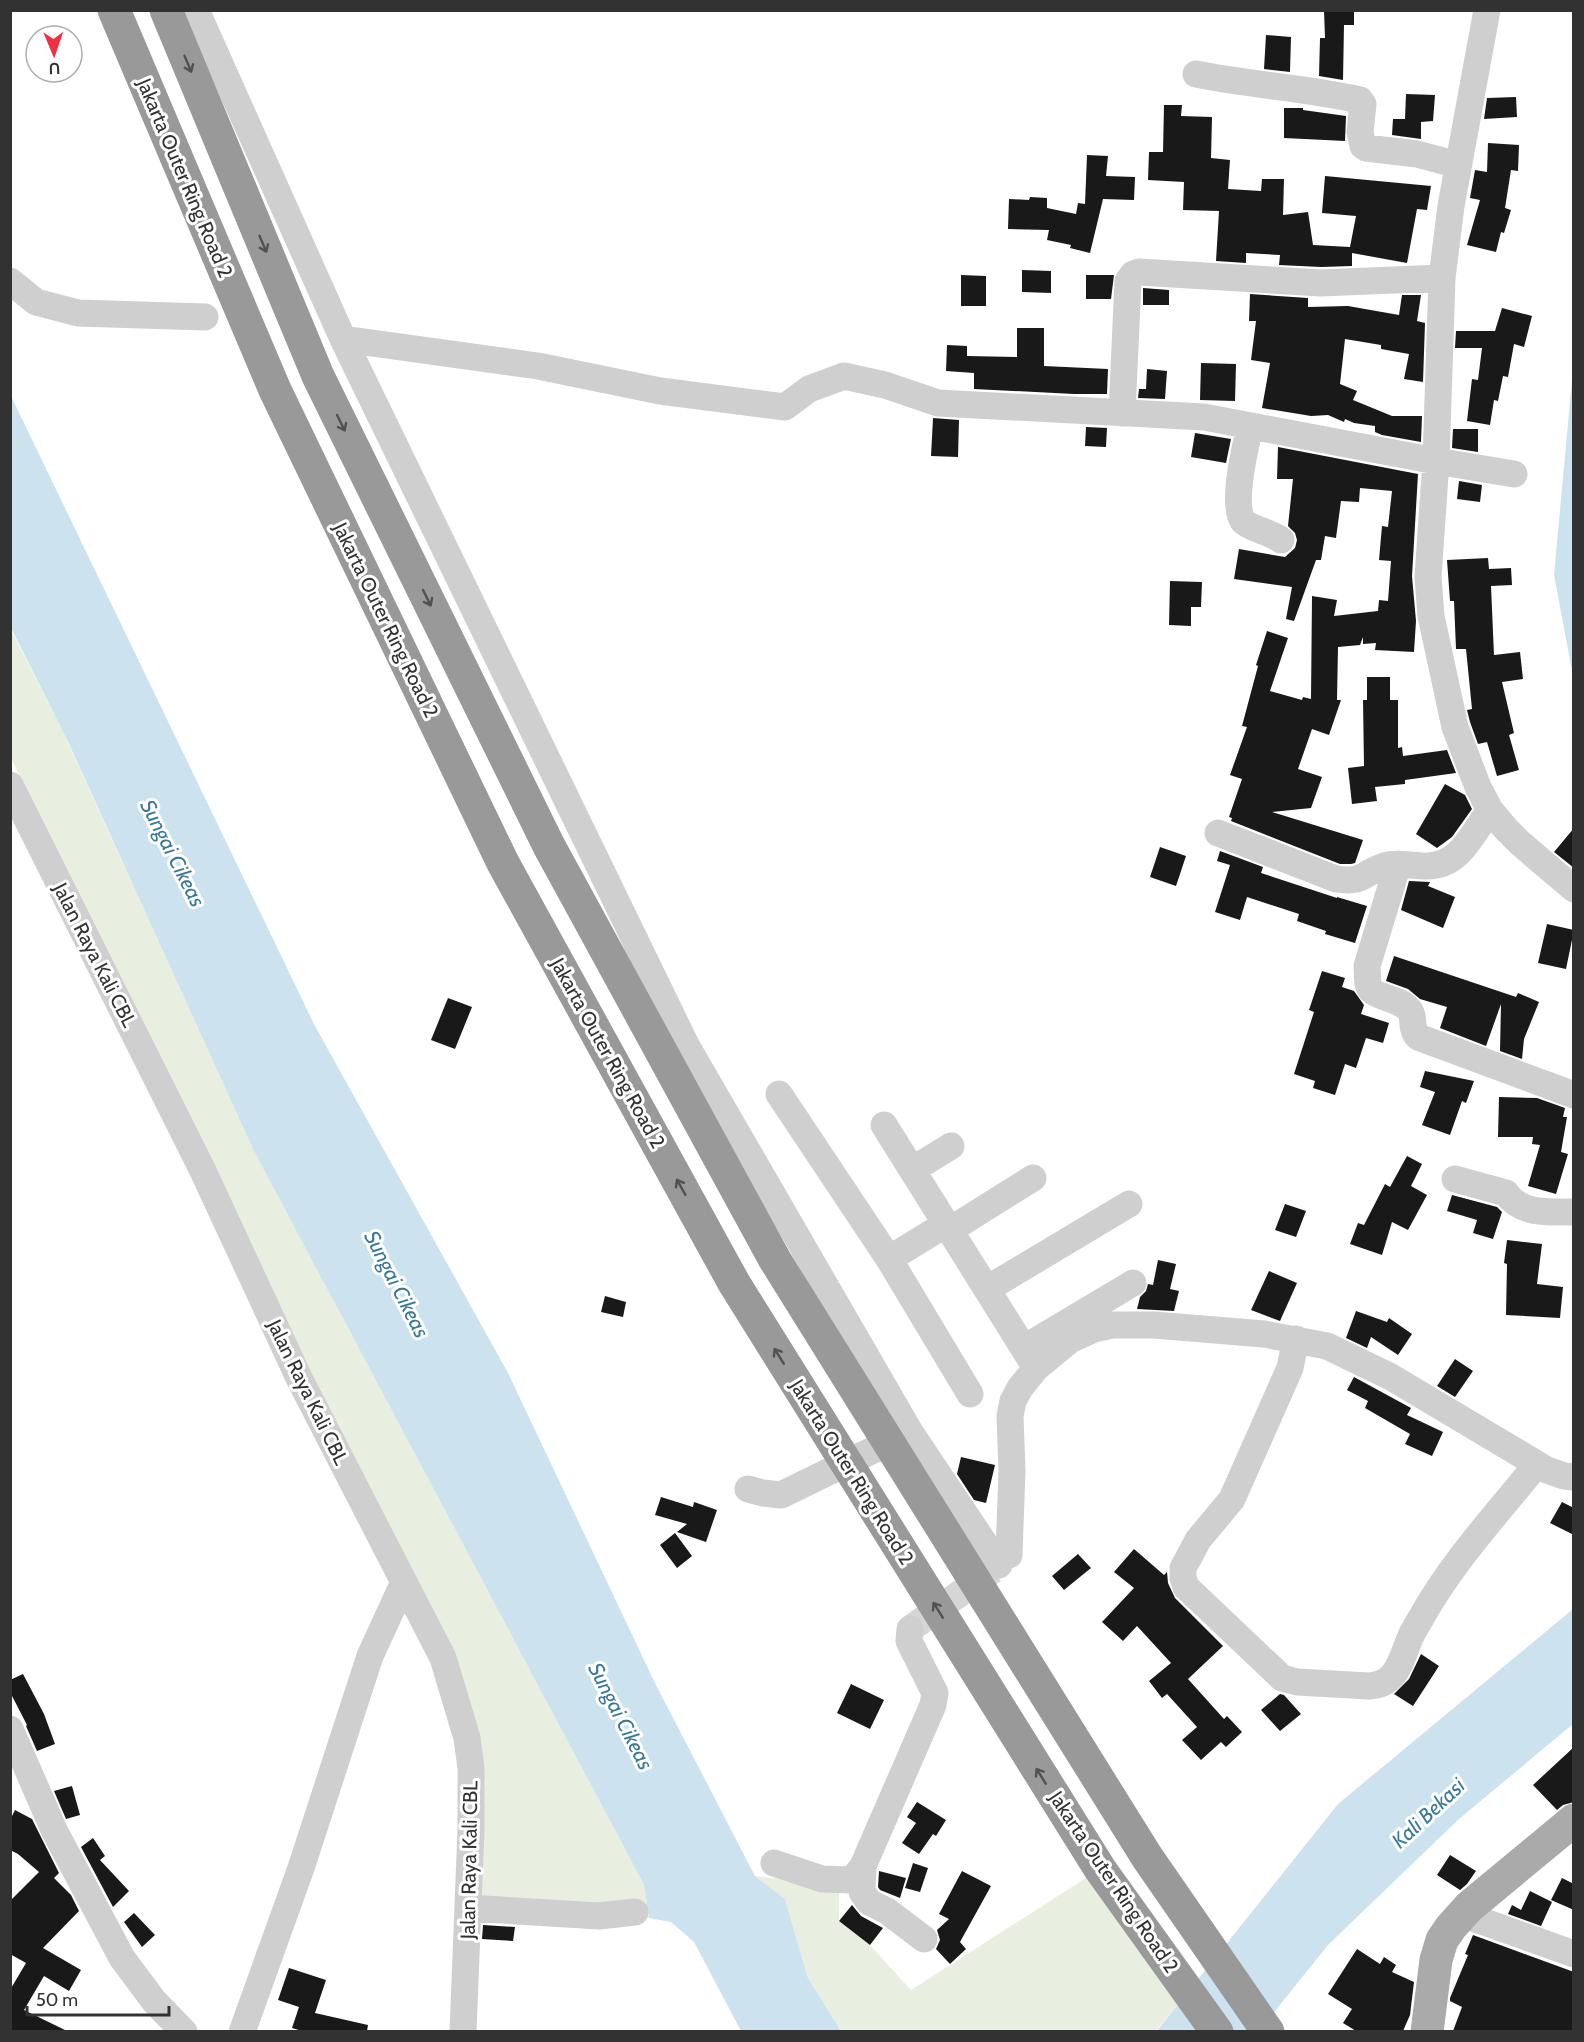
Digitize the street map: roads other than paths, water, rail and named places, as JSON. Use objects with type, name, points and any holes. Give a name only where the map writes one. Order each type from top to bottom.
[{"type":"highway","name":"Jakarta Outer Ring Road 2","points":[[114,10],[274,390],[503,863],[734,1284],[1100,1869],[1217,2031]]},
{"type":"highway","points":[[165,10],[318,376],[549,846],[588,918],[775,1260],[1147,1857],[1268,2031]]},
{"type":"main road","points":[[1427,2031],[1436,1960],[1442,1940],[1462,1914],[1567,1833]]},
{"type":"street","points":[[196,10],[343,339],[686,1045],[910,1432],[1004,1560],[1012,1470],[1010,1416],[1012,1401],[1020,1388],[1030,1358],[1133,1283]]},
{"type":"street","points":[[1487,10],[1451,206],[1442,278],[1436,461],[1428,577],[1431,616],[1455,727],[1478,788],[1490,810],[1520,843],[1574,889]]},
{"type":"street","points":[[1196,74],[1360,100],[1363,104],[1361,141],[1366,148],[1417,154],[1458,165]]},
{"type":"street","points":[[1122,413],[1128,281],[1133,274],[1139,272],[1320,283],[1442,278]]},
{"type":"street","points":[[10,281],[36,302],[78,313],[205,317]]},
{"type":"street","points":[[343,339],[538,366],[660,391],[776,407],[785,407],[809,389],[844,376],[885,384],[938,403],[1204,417],[1514,474]]},
{"type":"street","points":[[1250,426],[1241,477],[1239,515],[1244,522],[1273,534],[1281,540]]},
{"type":"street","name":"Jalan Raya Kali CBL","points":[[10,785],[203,1171],[299,1378],[443,1658],[467,1738],[471,1768],[463,2031]]},
{"type":"street","points":[[1218,833],[1336,879],[1353,881],[1382,867],[1398,864],[1438,866],[1455,858],[1490,810]]},
{"type":"street","points":[[1398,864],[1367,966],[1368,984],[1371,990],[1407,1007],[1412,1014],[1413,1031],[1418,1037],[1574,1095]]},
{"type":"street","points":[[779,1094],[889,1259],[970,1394]]},
{"type":"street","points":[[884,1125],[1030,1358]]},
{"type":"street","points":[[912,1170],[951,1146]]},
{"type":"street","points":[[889,1259],[1033,1178]]},
{"type":"street","points":[[1455,1179],[1506,1192],[1512,1201],[1520,1206],[1539,1211],[1574,1212]]},
{"type":"street","points":[[987,1289],[1129,1204]]},
{"type":"street","points":[[1030,1358],[1094,1329],[1125,1324],[1195,1327],[1296,1339],[1327,1346],[1382,1372],[1537,1464],[1563,1476],[1574,1477]]},
{"type":"street","points":[[1296,1339],[1290,1368],[1232,1499],[1198,1540],[1183,1568],[1186,1587],[1282,1678],[1298,1682],[1369,1686],[1389,1680],[1400,1664],[1410,1638],[1437,1590],[1537,1464]]},
{"type":"street","points":[[748,1489],[782,1495],[910,1432]]},
{"type":"street","points":[[242,2031],[301,1868],[370,1656],[404,1581]]},
{"type":"street","points":[[774,1863],[822,1879],[852,1880],[863,1866],[933,1705],[935,1694],[909,1641],[910,1629]]},
{"type":"street","points":[[10,1729],[54,1830],[118,1950],[154,2001],[184,2031]]},
{"type":"street","points":[[863,1866],[862,1892],[870,1902],[887,1911],[924,1939]]},
{"type":"street","points":[[468,1908],[599,1916],[635,1912]]},
{"type":"street","points":[[1462,1914],[1574,1954]]},
{"type":"water","points":[[1573,369],[1573,676],[1554,575]]},
{"type":"water","name":"Sungai Cikeas","points":[[10,394],[315,1026],[508,1373],[654,1681],[755,1876],[785,1899],[808,1978],[841,2031],[741,2031],[694,1942],[671,1922],[649,1918],[644,1885],[254,1151],[69,744],[11,628]]},
{"type":"water","name":"Kali Bekasi","points":[[1573,1609],[1573,1724],[1459,1819],[1328,1945],[1259,2031],[1156,2032],[1338,1804]]},
{"type":"tunnel","points":[[910,1629],[993,1570]]}]
